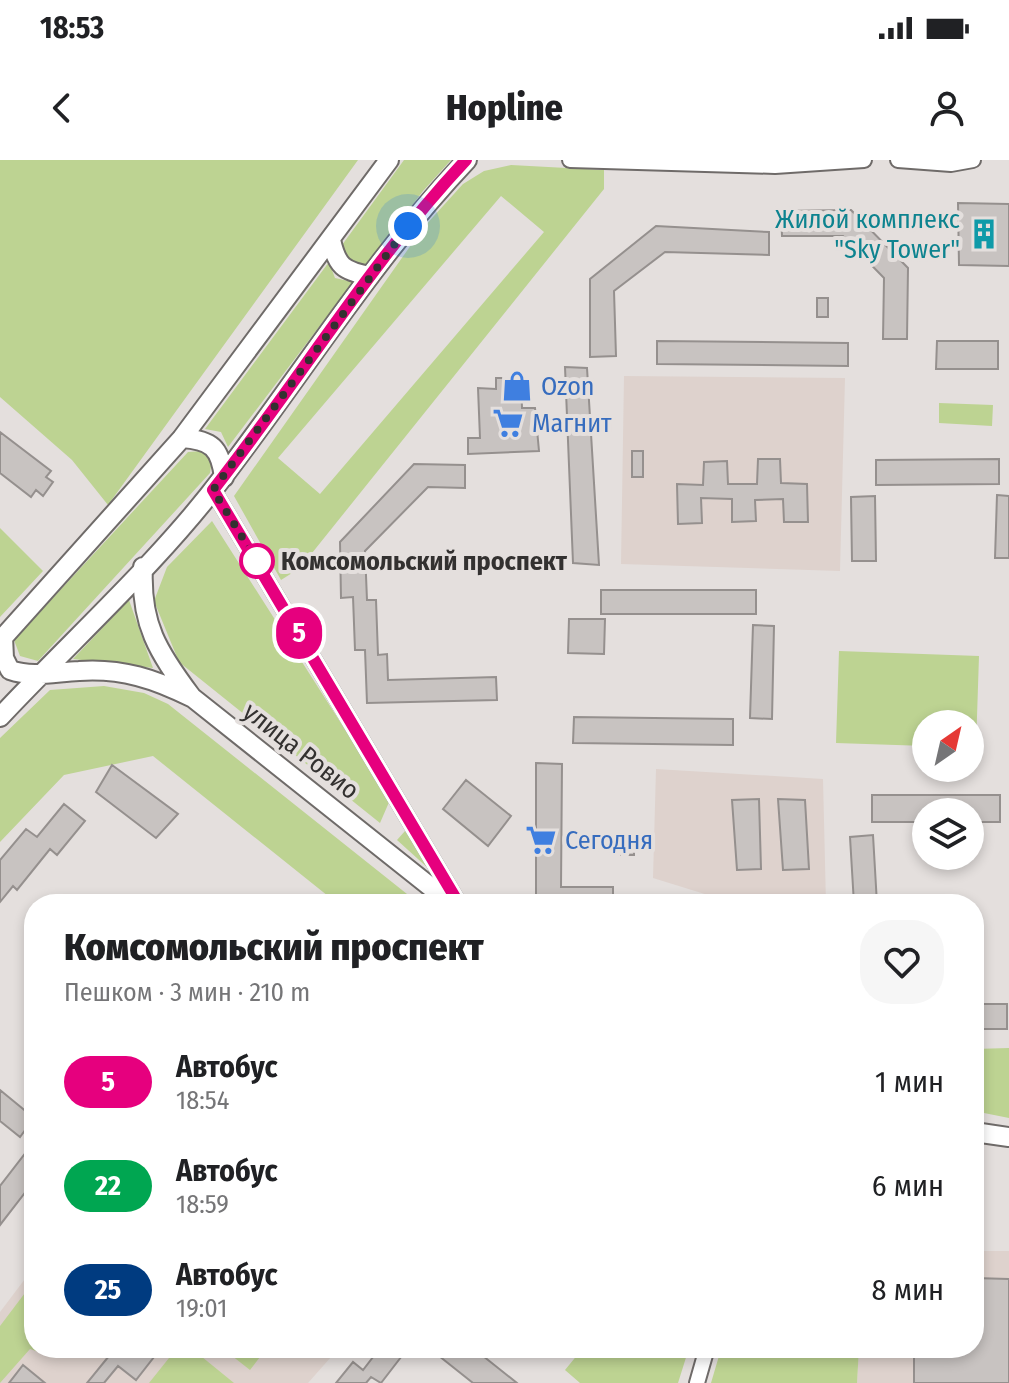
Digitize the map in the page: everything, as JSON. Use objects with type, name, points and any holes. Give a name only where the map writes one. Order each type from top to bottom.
[{"type":"main road","points":[[40,674],[23,675],[10,670],[4,658],[2,639],[182,438],[389,160]]},
{"type":"main road","points":[[0,717],[218,484],[427,201],[467,160]]},
{"type":"main road","points":[[331,240],[336,262],[344,270],[370,276]]},
{"type":"main road","points":[[182,438],[211,443],[221,454],[218,484]]},
{"type":"main road","name":"улица Ровио","points":[[143,567],[142,600],[150,629],[161,656],[193,698]]},
{"type":"main road","name":"улица Ровио","points":[[40,674],[89,670],[124,672],[151,678],[193,698],[439,894]]},
{"type":"main road","points":[[984,1133],[1009,1137]]},
{"type":"street","points":[[570,160],[775,166],[864,160]]},
{"type":"street","points":[[898,160],[951,164],[973,160]]},
{"type":"street","points":[[218,484],[453,894]]},
{"type":"street","points":[[697,1383],[704,1358]]},
{"type":"shaded area","points":[[624,376],[845,378],[840,571],[621,564]]},
{"type":"shaded area","points":[[656,769],[823,779],[826,894],[705,894],[653,878]]},
{"type":"shaded area","points":[[984,1251],[1009,1251],[1009,1383],[857,1383],[858,1358],[984,1358]]},
{"type":"shaded area","points":[[24,1280],[24,1358],[330,1358],[308,1383],[0,1383],[0,1312]]},
{"type":"green space","points":[[0,160],[358,160],[108,505],[72,460],[0,397]]},
{"type":"green space","points":[[404,160],[451,160],[423,191],[367,265],[349,262],[342,245]]},
{"type":"green space","points":[[511,165],[604,170],[604,189],[300,568],[281,580],[234,496],[423,228],[463,184],[484,171]],"holes":[[[501,196],[544,232],[320,494],[278,458]]]},
{"type":"green space","points":[[329,262],[335,278],[353,282],[228,447],[221,432],[205,429]]},
{"type":"green space","points":[[939,403],[993,405],[992,426],[939,423]]},
{"type":"green space","points":[[202,451],[212,460],[210,473],[38,661],[20,656],[14,640],[188,452]]},
{"type":"green space","points":[[212,521],[390,800],[380,823],[179,662],[154,601],[167,567]]},
{"type":"green space","points":[[0,528],[43,571],[0,617]]},
{"type":"green space","points":[[129,600],[153,668],[73,659]]},
{"type":"green space","points":[[839,651],[979,656],[977,710],[912,710],[912,746],[836,743]]},
{"type":"green space","points":[[104,686],[144,693],[168,704],[407,894],[326,894],[153,756],[64,775],[0,842],[0,738],[50,690]]},
{"type":"green space","points":[[405,831],[440,879],[397,840]]},
{"type":"green space","points":[[1009,1048],[1009,1118],[984,1113],[984,1049]]},
{"type":"green space","points":[[24,1294],[24,1356],[0,1383],[0,1326]]},
{"type":"green space","points":[[169,1358],[203,1358],[234,1383],[149,1383]]},
{"type":"green space","points":[[235,1358],[259,1358],[250,1370]]},
{"type":"green space","points":[[575,1358],[686,1358],[678,1383],[580,1383],[565,1370]]},
{"type":"green space","points":[[718,1358],[858,1358],[857,1383],[711,1383]]},
{"type":"building","name":"Жилой комплекс \"Sky Tower\"","points":[[958,203],[1009,204],[1009,266],[959,265]]},
{"type":"building","points":[[851,210],[908,268],[907,339],[883,339],[884,278],[843,236],[782,236],[781,211]]},
{"type":"building","points":[[656,226],[769,232],[769,255],[665,252],[614,291],[616,356],[590,357],[590,279]]},
{"type":"building","points":[[817,298],[828,298],[828,317],[817,317]]},
{"type":"building","points":[[657,341],[848,343],[848,366],[657,364]]},
{"type":"building","points":[[937,341],[998,341],[998,369],[936,369]]},
{"type":"building","points":[[565,367],[587,368],[599,565],[573,563]]},
{"type":"building","name":"Магнит","points":[[496,378],[521,378],[522,408],[535,408],[539,451],[468,454],[468,438],[480,438],[478,388],[496,389]]},
{"type":"building","points":[[0,432],[51,471],[46,477],[53,482],[43,496],[36,490],[31,497],[0,473]]},
{"type":"building","points":[[632,451],[643,451],[643,477],[632,477]]},
{"type":"building","points":[[758,459],[780,459],[781,483],[807,484],[808,522],[784,522],[783,499],[755,500],[756,521],[732,522],[732,499],[701,498],[702,523],[678,524],[677,484],[703,485],[704,462],[727,461],[728,484],[757,484]]},
{"type":"building","points":[[999,459],[999,484],[876,485],[876,460]]},
{"type":"building","points":[[414,464],[465,465],[465,488],[428,487],[365,551],[367,600],[376,600],[378,655],[387,654],[388,680],[496,677],[497,700],[367,703],[365,650],[355,650],[353,597],[341,598],[340,542]]},
{"type":"building","points":[[997,495],[1009,496],[1009,558],[995,558]]},
{"type":"building","points":[[875,496],[876,561],[852,561],[851,497]]},
{"type":"building","points":[[601,590],[756,590],[756,614],[601,614]]},
{"type":"building","points":[[569,619],[605,619],[604,654],[568,653]]},
{"type":"building","points":[[753,625],[774,626],[772,719],[750,718]]},
{"type":"building","points":[[574,717],[733,719],[733,745],[573,743]]},
{"type":"building","points":[[536,763],[562,764],[561,887],[613,887],[613,894],[536,894]]},
{"type":"building","points":[[112,765],[178,814],[156,838],[96,792]]},
{"type":"building","points":[[466,780],[511,816],[488,846],[443,809]]},
{"type":"building","points":[[872,795],[1000,795],[1000,822],[984,822],[984,798],[912,798],[912,822],[872,822]]},
{"type":"building","points":[[759,799],[761,869],[737,870],[732,800]]},
{"type":"building","points":[[778,799],[805,800],[809,869],[783,870]]},
{"type":"building","points":[[64,804],[85,821],[57,855],[50,849],[17,890],[13,886],[0,902],[0,860],[26,829],[37,837]]},
{"type":"building","points":[[873,835],[876,894],[853,894],[850,837]]},
{"type":"building","points":[[621,843],[634,843],[634,855],[621,855]]},
{"type":"building","points":[[984,1004],[1007,1004],[1007,1029],[984,1029]]},
{"type":"building","points":[[0,1090],[24,1110],[24,1132],[20,1137],[0,1121]]},
{"type":"building","points":[[24,1155],[24,1194],[0,1225],[0,1186]]},
{"type":"building","points":[[984,1278],[1009,1279],[1009,1383],[914,1383],[914,1358],[984,1358]]},
{"type":"building","points":[[107,1358],[153,1358],[136,1380],[118,1366],[104,1383],[87,1383]]},
{"type":"building","points":[[372,1358],[400,1358],[381,1383],[371,1377],[366,1383],[336,1383],[353,1362],[363,1370]]},
{"type":"building","points":[[442,1358],[486,1358],[517,1383],[473,1383]]},
{"type":"building","points":[[23,1365],[45,1383],[9,1383]]},
{"type":"bus line","name":"5","points":[[453,894],[213,490],[427,201],[466,160]]},
{"type":"place","name":"Жилой комплекс \"Sky Tower\"","points":[[984,234]]},
{"type":"place","name":"Ozon","points":[[517,386]]},
{"type":"place","name":"Магнит","points":[[508,423]]},
{"type":"place","name":"Комсомольский проспект","points":[[257,561]]},
{"type":"place","name":"Сегодня","points":[[541,840]]},
{"type":"route","points":[[257,561],[213,490],[408,226]]}]
